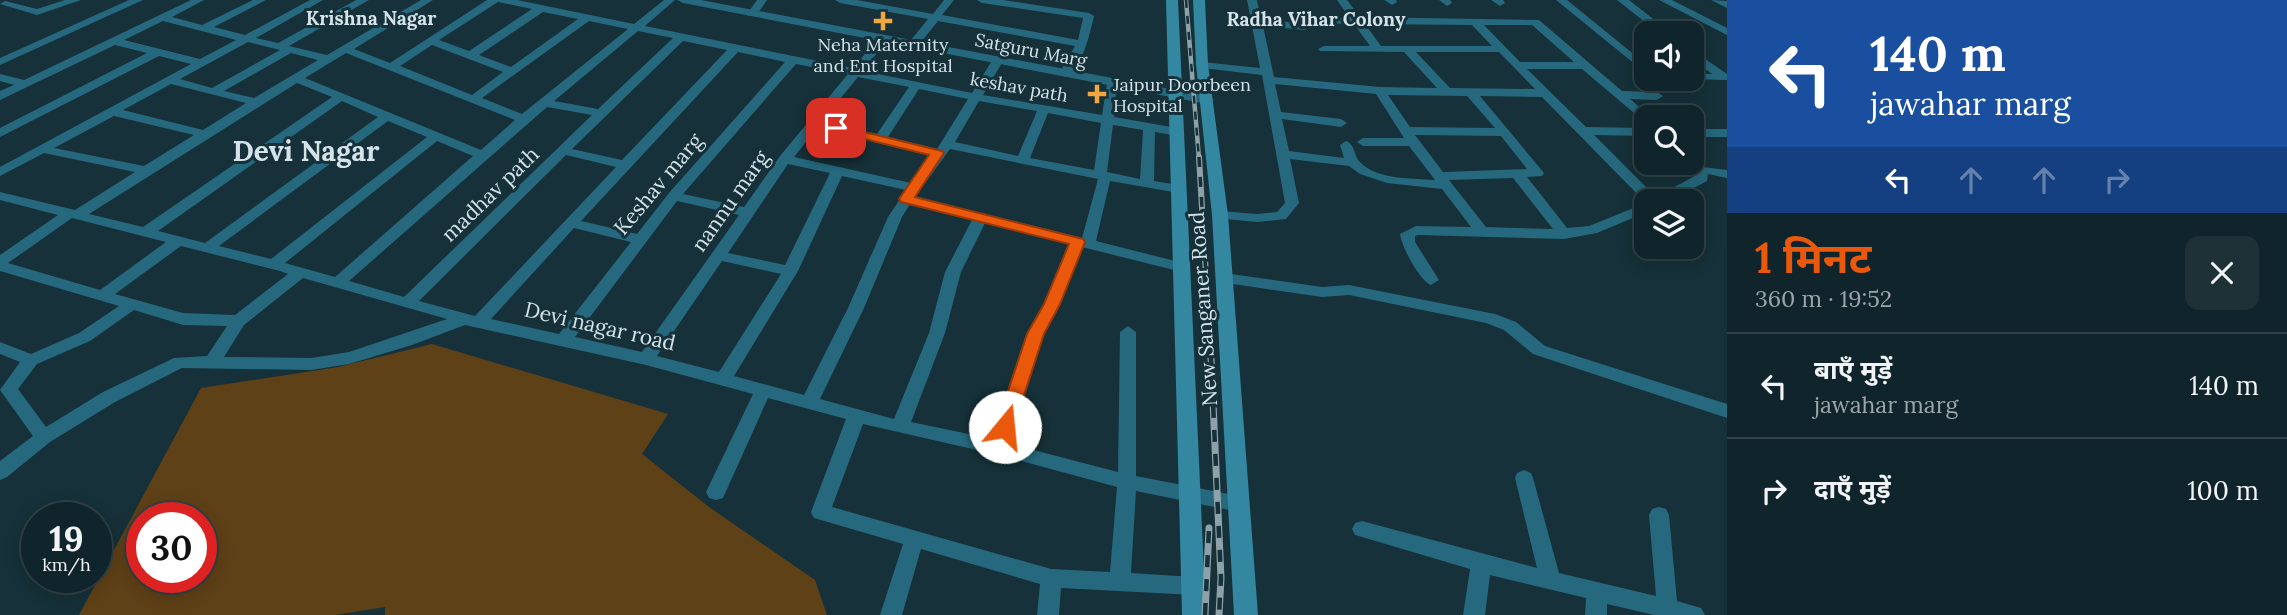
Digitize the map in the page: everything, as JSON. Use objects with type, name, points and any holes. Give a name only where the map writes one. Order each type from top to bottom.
[{"type":"main road","name":"New Sanganer Road","points":[[1172,0],[1194,615]]},
{"type":"main road","name":"New Sanganer Road","points":[[1199,0],[1202,65],[1220,215],[1246,615]]},
{"type":"street","points":[[7,3],[37,12],[76,0]]},
{"type":"street","points":[[0,62],[138,0]]},
{"type":"street","points":[[0,96],[199,0]]},
{"type":"street","points":[[204,28],[261,0]]},
{"type":"street","points":[[0,172],[318,0]]},
{"type":"street","points":[[213,92],[365,0]]},
{"type":"street","points":[[0,264],[74,214],[256,102],[429,0]]},
{"type":"street","points":[[391,67],[494,0]]},
{"type":"street","name":"keshav path","points":[[502,0],[633,29],[977,97],[1177,132]]},
{"type":"street","points":[[337,283],[542,102],[670,0]]},
{"type":"street","points":[[752,13],[762,0]]},
{"type":"street","points":[[840,0],[1082,44]]},
{"type":"street","points":[[913,45],[949,0]]},
{"type":"street","points":[[982,0],[1018,3],[1089,16]]},
{"type":"street","points":[[1065,74],[1082,44],[1090,0]]},
{"type":"street","points":[[1220,215],[1257,218],[1281,215],[1292,203],[1258,22],[1251,0]]},
{"type":"street","points":[[1342,0],[1378,49]]},
{"type":"street","points":[[1561,0],[1634,60]]},
{"type":"street","points":[[1622,0],[1650,21]]},
{"type":"street","points":[[1664,0],[1727,32]]},
{"type":"street","points":[[1716,0],[1727,5]]},
{"type":"street","name":"Satguru Marg","points":[[691,1],[1207,100]]},
{"type":"street","points":[[470,55],[541,8]]},
{"type":"street","points":[[162,18],[328,59]]},
{"type":"street","points":[[474,99],[586,18]]},
{"type":"street","points":[[96,19],[140,29]]},
{"type":"street","points":[[1474,21],[1640,189]]},
{"type":"street","points":[[1258,22],[1535,22],[1634,108]]},
{"type":"street","name":"madhav path","points":[[407,303],[680,38]]},
{"type":"street","name":"nannu marg","points":[[646,359],[785,159],[883,39]]},
{"type":"street","points":[[113,41],[201,63]]},
{"type":"street","points":[[431,41],[512,71]]},
{"type":"street","points":[[345,49],[524,118]]},
{"type":"street","points":[[0,472],[44,437],[155,372],[180,362],[311,364],[406,341],[471,320],[570,223],[734,49]]},
{"type":"street","points":[[1324,49],[1501,49]]},
{"type":"street","points":[[1407,49],[1447,92]]},
{"type":"street","points":[[0,133],[158,52]]},
{"type":"street","name":"Keshav marg","points":[[563,341],[674,196],[793,60]]},
{"type":"street","points":[[809,403],[910,194],[977,97],[997,61]]},
{"type":"street","points":[[1704,61],[1726,77]]},
{"type":"street","points":[[1202,65],[1380,91],[1545,93]]},
{"type":"street","points":[[1518,65],[1587,65]]},
{"type":"street","points":[[0,77],[24,84]]},
{"type":"street","points":[[1704,77],[1726,77]]},
{"type":"street","points":[[296,78],[481,155]]},
{"type":"street","points":[[168,80],[256,102]]},
{"type":"street","points":[[999,448],[1035,334],[1083,243],[1103,176],[1106,121],[1113,84]]},
{"type":"street","points":[[880,139],[916,85]]},
{"type":"street","points":[[1380,91],[1409,136],[1483,233]]},
{"type":"street","points":[[1283,154],[1353,163],[1369,173],[1391,179],[1443,181],[1537,173],[1471,92]]},
{"type":"street","points":[[1619,95],[1657,96]]},
{"type":"street","points":[[145,233],[342,96]]},
{"type":"street","points":[[542,102],[601,113]]},
{"type":"street","points":[[1022,161],[1044,109]]},
{"type":"street","points":[[110,111],[205,134]]},
{"type":"street","points":[[207,248],[387,115]]},
{"type":"street","points":[[1276,115],[1341,123]]},
{"type":"street","points":[[814,123],[880,139],[1179,189]]},
{"type":"street","points":[[1147,184],[1149,127]]},
{"type":"street","points":[[1584,131],[1634,132]]},
{"type":"street","points":[[1363,142],[1409,136],[1505,132]]},
{"type":"street","points":[[1704,133],[1727,133]]},
{"type":"street","points":[[273,265],[436,136]]},
{"type":"street","points":[[1346,145],[1353,163]]},
{"type":"street","points":[[42,149],[147,171]]},
{"type":"street","points":[[565,151],[625,165]]},
{"type":"street","points":[[785,159],[838,171],[980,218],[1182,267]]},
{"type":"street","points":[[1704,167],[1727,174]]},
{"type":"street","points":[[723,380],[790,271],[838,171]]},
{"type":"street","points":[[1518,175],[1564,234]]},
{"type":"street","points":[[1681,189],[1702,178],[1701,175]]},
{"type":"street","name":"Devi nagar road","points":[[0,196],[300,272],[471,320],[646,359],[900,427],[999,448],[1127,482],[1238,503]]},
{"type":"street","points":[[674,196],[746,212]]},
{"type":"street","points":[[1431,280],[1408,242],[1407,234],[1416,230],[1564,234],[1592,230],[1634,212]]},
{"type":"street","points":[[900,427],[937,333],[953,272],[980,218]]},
{"type":"street","points":[[570,223],[639,239]]},
{"type":"street","points":[[102,296],[178,241]]},
{"type":"street","points":[[717,255],[790,271]]},
{"type":"street","points":[[0,264],[183,319],[238,321]]},
{"type":"street","points":[[212,362],[238,321],[300,272]]},
{"type":"street","points":[[1224,278],[1322,292],[1349,290],[1463,311],[1510,326],[1539,350],[1727,411]]},
{"type":"street","points":[[44,437],[8,389],[31,359],[60,350],[98,331],[132,304]]},
{"type":"street","points":[[1120,582],[1127,482],[1128,332]]},
{"type":"street","points":[[0,348],[31,359]]},
{"type":"street","points":[[716,492],[763,391]]},
{"type":"street","points":[[857,415],[821,512],[1051,578],[1194,586]]},
{"type":"street","points":[[1524,478],[1551,581]]},
{"type":"street","points":[[1660,515],[1667,608]]},
{"type":"street","points":[[1362,529],[1481,563],[1695,615]]},
{"type":"street","points":[[891,615],[914,539]]},
{"type":"street","points":[[1474,615],[1481,563]]},
{"type":"street","points":[[1048,615],[1051,578]]},
{"type":"street","points":[[1595,615],[1597,592]]},
{"type":"shaded area","points":[[432,344],[668,414],[642,454],[709,507],[815,580],[827,615],[385,615],[385,607],[335,615],[79,615],[91,593],[112,593],[112,554],[126,528],[126,593],[217,593],[217,502],[140,502],[201,388],[338,367]]},
{"type":"railway","points":[[1186,0],[1199,159]]},
{"type":"railway","points":[[1199,157],[1211,360]]},
{"type":"railway","points":[[1211,358],[1221,578],[1219,615]]},
{"type":"railway","points":[[1205,615],[1209,528]]},
{"type":"place","name":"Neha Maternity and Ent Hospital","points":[[883,21]]},
{"type":"place","name":"Jaipur Doorbeen Hospital","points":[[1097,94]]},
{"type":"district","name":"Krishna Nagar","points":[[371,18]]},
{"type":"district","name":"Radha Vihar Colony","points":[[1316,19]]},
{"type":"district","name":"Devi Nagar","points":[[306,151]]},
{"type":"route","points":[[836,128],[937,153],[906,199],[1077,242],[1052,304],[1035,334],[1005,427]]}]
